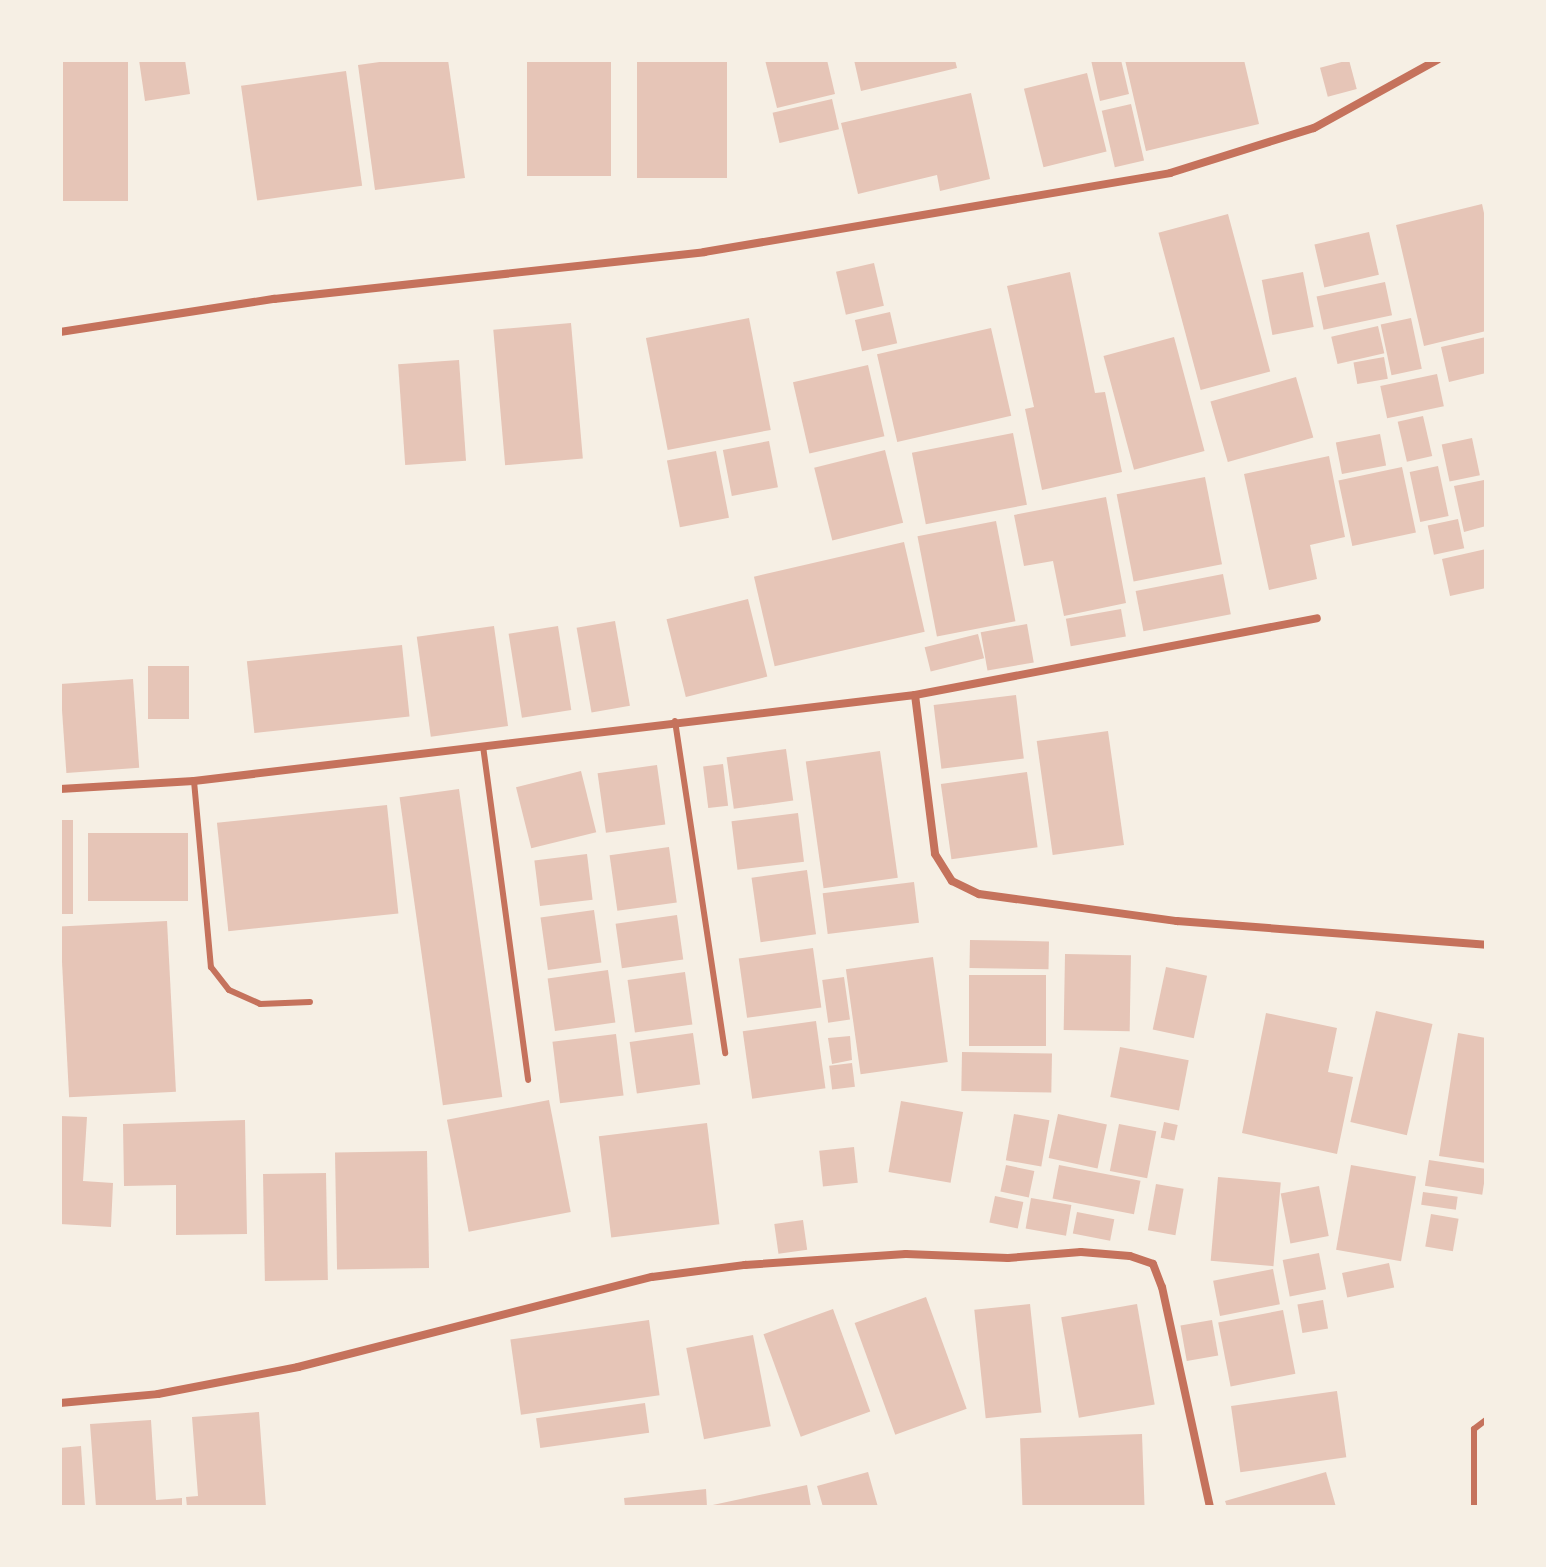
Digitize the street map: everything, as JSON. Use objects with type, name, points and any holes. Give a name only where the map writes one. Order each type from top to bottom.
[{"type":"street","points":[[60,332],[274,299],[704,252],[1170,173],[1314,128],[1437,60]]},
{"type":"street","points":[[60,789],[194,781],[675,721],[915,695],[1317,618]]},
{"type":"street","points":[[915,695],[935,854],[952,881],[979,894],[1177,921],[1486,945]]},
{"type":"street","points":[[60,1403],[158,1394],[298,1367],[652,1277],[745,1265],[906,1254],[1008,1258],[1081,1252],[1130,1256],[1153,1264],[1162,1287],[1210,1507]]},
{"type":"lane","points":[[675,721],[725,1053]]},
{"type":"lane","points":[[483,746],[528,1080]]},
{"type":"lane","points":[[194,781],[211,967],[229,990],[260,1004],[310,1002]]},
{"type":"lane","points":[[1474,1507],[1474,1429],[1486,1420]]},
{"type":"building","points":[[63,60],[128,60],[128,201],[63,201]]},
{"type":"building","points":[[139,60],[185,60],[190,94],[145,101]]},
{"type":"building","points":[[394,60],[448,60],[465,178],[375,190],[358,65]]},
{"type":"building","points":[[527,60],[611,60],[611,176],[527,176]]},
{"type":"building","points":[[637,60],[727,60],[727,178],[637,178]]},
{"type":"building","points":[[765,60],[827,60],[835,94],[777,108]]},
{"type":"building","points":[[854,60],[955,60],[957,68],[861,91]]},
{"type":"building","points":[[1091,60],[1121,60],[1129,94],[1100,101]]},
{"type":"building","points":[[1125,60],[1244,60],[1259,124],[1146,151]]},
{"type":"building","points":[[1349,60],[1357,89],[1328,97],[1320,68]]},
{"type":"building","points":[[346,71],[362,186],[257,201],[241,86]]},
{"type":"building","points":[[1087,73],[1107,152],[1044,167],[1024,89]]},
{"type":"building","points":[[971,93],[990,179],[940,191],[937,175],[858,194],[841,123]]},
{"type":"building","points":[[832,99],[839,129],[780,143],[773,113]]},
{"type":"building","points":[[1131,104],[1144,161],[1115,167],[1102,111]]},
{"type":"building","points":[[1482,204],[1486,222],[1486,331],[1424,346],[1396,225]]},
{"type":"building","points":[[1228,214],[1270,371],[1201,390],[1158,233]]},
{"type":"building","points":[[1369,232],[1379,275],[1324,287],[1314,245]]},
{"type":"building","points":[[874,263],[884,306],[846,315],[836,272]]},
{"type":"building","points":[[1070,272],[1095,393],[1105,392],[1122,472],[1042,490],[1025,409],[1034,407],[1007,286]]},
{"type":"building","points":[[1303,272],[1314,327],[1272,335],[1262,280]]},
{"type":"building","points":[[1385,282],[1392,315],[1324,330],[1317,297]]},
{"type":"building","points":[[890,312],[897,343],[862,351],[855,320]]},
{"type":"building","points":[[749,318],[771,430],[668,450],[646,338]]},
{"type":"building","points":[[1411,318],[1422,369],[1391,375],[1381,324]]},
{"type":"building","points":[[571,323],[583,458],[505,465],[493,330]]},
{"type":"building","points":[[1378,326],[1384,353],[1338,364],[1331,337]]},
{"type":"building","points":[[991,328],[1011,416],[897,442],[877,354]]},
{"type":"building","points":[[1174,337],[1205,451],[1134,470],[1103,356]]},
{"type":"building","points":[[1486,337],[1486,373],[1449,382],[1441,347]]},
{"type":"building","points":[[1384,357],[1388,379],[1357,384],[1353,362]]},
{"type":"building","points":[[459,360],[466,461],[405,465],[398,364]]},
{"type":"building","points":[[868,365],[884,436],[809,453],[793,382]]},
{"type":"building","points":[[1437,374],[1444,406],[1387,418],[1380,386]]},
{"type":"building","points":[[1296,377],[1313,438],[1228,462],[1210,402]]},
{"type":"building","points":[[1423,416],[1432,456],[1407,462],[1398,422]]},
{"type":"building","points":[[1013,433],[1027,505],[926,524],[912,453]]},
{"type":"building","points":[[1380,434],[1386,465],[1342,474],[1336,443]]},
{"type":"building","points":[[1472,438],[1480,475],[1450,482],[1442,444]]},
{"type":"building","points":[[769,441],[778,487],[732,496],[723,450]]},
{"type":"building","points":[[885,450],[903,523],[832,540],[814,468]]},
{"type":"building","points":[[716,451],[729,518],[680,527],[667,461]]},
{"type":"building","points":[[1329,456],[1345,537],[1310,545],[1317,579],[1269,590],[1244,474]]},
{"type":"building","points":[[1438,466],[1449,516],[1420,522],[1410,472]]},
{"type":"building","points":[[1402,467],[1416,533],[1352,546],[1338,481]]},
{"type":"building","points":[[1205,477],[1222,564],[1134,582],[1117,494]]},
{"type":"building","points":[[1484,480],[1486,526],[1464,532],[1454,486]]},
{"type":"building","points":[[1106,497],[1126,603],[1064,616],[1053,561],[1024,566],[1014,515]]},
{"type":"building","points":[[1458,519],[1464,548],[1434,555],[1428,525]]},
{"type":"building","points":[[996,521],[1015,621],[937,636],[917,536]]},
{"type":"building","points":[[904,542],[925,632],[775,666],[754,577]]},
{"type":"building","points":[[1486,549],[1486,588],[1450,596],[1442,559]]},
{"type":"building","points":[[1223,574],[1231,614],[1143,631],[1136,591]]},
{"type":"building","points":[[748,599],[767,677],[686,697],[666,619]]},
{"type":"building","points":[[1121,609],[1126,637],[1071,646],[1066,619]]},
{"type":"building","points":[[615,621],[630,706],[592,712],[577,628]]},
{"type":"building","points":[[1027,624],[1034,662],[987,671],[981,632]]},
{"type":"building","points":[[494,626],[508,726],[431,737],[417,637]]},
{"type":"building","points":[[558,626],[571,710],[522,718],[509,634]]},
{"type":"building","points":[[978,634],[984,658],[931,672],[925,647]]},
{"type":"building","points":[[402,645],[410,717],[254,733],[247,661]]},
{"type":"building","points":[[148,666],[189,666],[189,719],[148,719]]},
{"type":"building","points":[[133,679],[139,768],[66,773],[60,684]]},
{"type":"building","points":[[1016,695],[1024,759],[941,769],[934,705]]},
{"type":"building","points":[[1108,731],[1124,845],[1053,855],[1037,741]]},
{"type":"building","points":[[786,749],[793,800],[734,809],[727,757]]},
{"type":"building","points":[[880,751],[898,878],[824,888],[806,761]]},
{"type":"building","points":[[723,764],[728,806],[708,808],[703,766]]},
{"type":"building","points":[[657,765],[665,824],[606,833],[598,773]]},
{"type":"building","points":[[581,771],[596,832],[531,848],[516,787]]},
{"type":"building","points":[[1027,772],[1038,847],[951,859],[941,784]]},
{"type":"building","points":[[459,789],[502,1097],[443,1105],[400,797]]},
{"type":"building","points":[[387,805],[398,913],[228,931],[217,823]]},
{"type":"building","points":[[798,813],[804,862],[737,870],[731,821]]},
{"type":"building","points":[[60,820],[73,820],[73,914],[60,914]]},
{"type":"building","points":[[88,833],[188,833],[188,901],[88,901]]},
{"type":"building","points":[[669,847],[677,902],[617,911],[610,855]]},
{"type":"building","points":[[587,854],[593,900],[540,906],[534,860]]},
{"type":"building","points":[[807,870],[816,934],[761,942],[752,878]]},
{"type":"building","points":[[914,882],[919,923],[828,934],[823,893]]},
{"type":"building","points":[[594,910],[601,962],[548,970],[541,918]]},
{"type":"building","points":[[677,915],[683,960],[622,968],[616,924]]},
{"type":"building","points":[[167,921],[176,1092],[69,1097],[60,927]]},
{"type":"building","points":[[970,940],[1049,941],[1048,969],[970,968]]},
{"type":"building","points":[[813,948],[821,1007],[747,1018],[739,958]]},
{"type":"building","points":[[1065,954],[1131,955],[1130,1031],[1064,1030]]},
{"type":"building","points":[[933,957],[948,1062],[861,1074],[846,969]]},
{"type":"building","points":[[1166,967],[1207,976],[1194,1038],[1153,1030]]},
{"type":"building","points":[[608,970],[615,1022],[555,1031],[548,978]]},
{"type":"building","points":[[685,972],[692,1024],[635,1033],[628,980]]},
{"type":"building","points":[[969,975],[1046,975],[1046,1046],[969,1046]]},
{"type":"building","points":[[844,977],[850,1020],[828,1023],[822,980]]},
{"type":"building","points":[[1376,1011],[1433,1024],[1407,1135],[1350,1122]]},
{"type":"building","points":[[1266,1013],[1337,1028],[1328,1072],[1353,1077],[1337,1154],[1242,1133]]},
{"type":"building","points":[[816,1021],[825,1088],[752,1099],[743,1031]]},
{"type":"building","points":[[693,1033],[700,1084],[637,1093],[630,1042]]},
{"type":"building","points":[[1458,1033],[1486,1038],[1486,1163],[1439,1156]]},
{"type":"building","points":[[616,1034],[624,1096],[560,1103],[552,1042]]},
{"type":"building","points":[[850,1036],[852,1060],[832,1064],[828,1038]]},
{"type":"building","points":[[1120,1047],[1189,1060],[1179,1110],[1110,1097]]},
{"type":"building","points":[[962,1052],[1052,1054],[1051,1093],[961,1091]]},
{"type":"building","points":[[852,1063],[855,1087],[832,1090],[829,1066]]},
{"type":"building","points":[[549,1100],[571,1212],[469,1232],[447,1120]]},
{"type":"building","points":[[901,1101],[963,1112],[951,1183],[888,1172]]},
{"type":"building","points":[[1014,1114],[1049,1120],[1041,1167],[1006,1160]]},
{"type":"building","points":[[1058,1114],[1107,1124],[1098,1168],[1049,1158]]},
{"type":"building","points":[[60,1116],[87,1117],[83,1181],[113,1183],[111,1227],[60,1224]]},
{"type":"building","points":[[245,1120],[247,1234],[176,1235],[176,1185],[124,1186],[123,1124]]},
{"type":"building","points":[[1164,1122],[1178,1125],[1174,1141],[1161,1138]]},
{"type":"building","points":[[707,1123],[719,1224],[611,1238],[599,1136]]},
{"type":"building","points":[[1119,1124],[1156,1131],[1147,1178],[1110,1171]]},
{"type":"building","points":[[854,1147],[858,1183],[823,1186],[819,1151]]},
{"type":"building","points":[[427,1151],[429,1268],[337,1270],[335,1153]]},
{"type":"building","points":[[1429,1160],[1486,1169],[1482,1195],[1425,1186]]},
{"type":"building","points":[[1006,1165],[1034,1171],[1029,1197],[1000,1191]]},
{"type":"building","points":[[1059,1165],[1140,1181],[1134,1214],[1053,1198]]},
{"type":"building","points":[[1351,1165],[1416,1176],[1401,1261],[1336,1250]]},
{"type":"building","points":[[326,1173],[328,1280],[265,1281],[263,1174]]},
{"type":"building","points":[[1218,1177],[1281,1182],[1273,1266],[1211,1261]]},
{"type":"building","points":[[1156,1184],[1184,1189],[1175,1235],[1148,1230]]},
{"type":"building","points":[[1319,1186],[1329,1236],[1290,1244],[1281,1193]]},
{"type":"building","points":[[1423,1192],[1458,1197],[1456,1210],[1421,1205]]},
{"type":"building","points":[[995,1196],[1023,1202],[1018,1228],[989,1222]]},
{"type":"building","points":[[1031,1198],[1071,1205],[1066,1236],[1026,1229]]},
{"type":"building","points":[[1077,1212],[1114,1219],[1110,1241],[1073,1234]]},
{"type":"building","points":[[1431,1214],[1459,1219],[1453,1251],[1425,1246]]},
{"type":"building","points":[[803,1220],[807,1250],[778,1254],[774,1224]]},
{"type":"building","points":[[1319,1253],[1326,1289],[1290,1296],[1283,1260]]},
{"type":"building","points":[[1389,1263],[1394,1287],[1347,1297],[1342,1273]]},
{"type":"building","points":[[1273,1269],[1280,1304],[1220,1316],[1213,1281]]},
{"type":"building","points":[[926,1297],[967,1409],[895,1435],[855,1323]]},
{"type":"building","points":[[1323,1300],[1328,1329],[1302,1333],[1297,1305]]},
{"type":"building","points":[[1030,1304],[1041,1412],[986,1418],[974,1310]]},
{"type":"building","points":[[1137,1304],[1155,1404],[1079,1418],[1061,1317]]},
{"type":"building","points":[[833,1309],[870,1411],[801,1437],[763,1334]]},
{"type":"building","points":[[1283,1310],[1295,1374],[1231,1386],[1218,1323]]},
{"type":"building","points":[[649,1320],[660,1395],[521,1415],[510,1339]]},
{"type":"building","points":[[1212,1320],[1218,1355],[1187,1361],[1180,1326]]},
{"type":"building","points":[[753,1335],[771,1426],[704,1439],[686,1348]]},
{"type":"building","points":[[1337,1391],[1346,1457],[1240,1472],[1231,1406]]},
{"type":"building","points":[[645,1403],[649,1433],[540,1448],[536,1418]]},
{"type":"building","points":[[259,1412],[266,1507],[187,1507],[186,1497],[198,1496],[192,1417]]},
{"type":"building","points":[[151,1420],[156,1500],[182,1498],[182,1507],[96,1507],[90,1424]]},
{"type":"building","points":[[1142,1434],[1145,1507],[1022,1507],[1020,1438]]},
{"type":"building","points":[[81,1446],[85,1507],[60,1507],[60,1448]]},
{"type":"building","points":[[868,1472],[878,1507],[823,1507],[817,1486]]},
{"type":"building","points":[[1326,1472],[1336,1507],[1227,1507],[1225,1501]]},
{"type":"building","points":[[807,1485],[811,1507],[708,1507],[708,1506]]},
{"type":"building","points":[[706,1489],[707,1507],[625,1507],[624,1498]]}]
